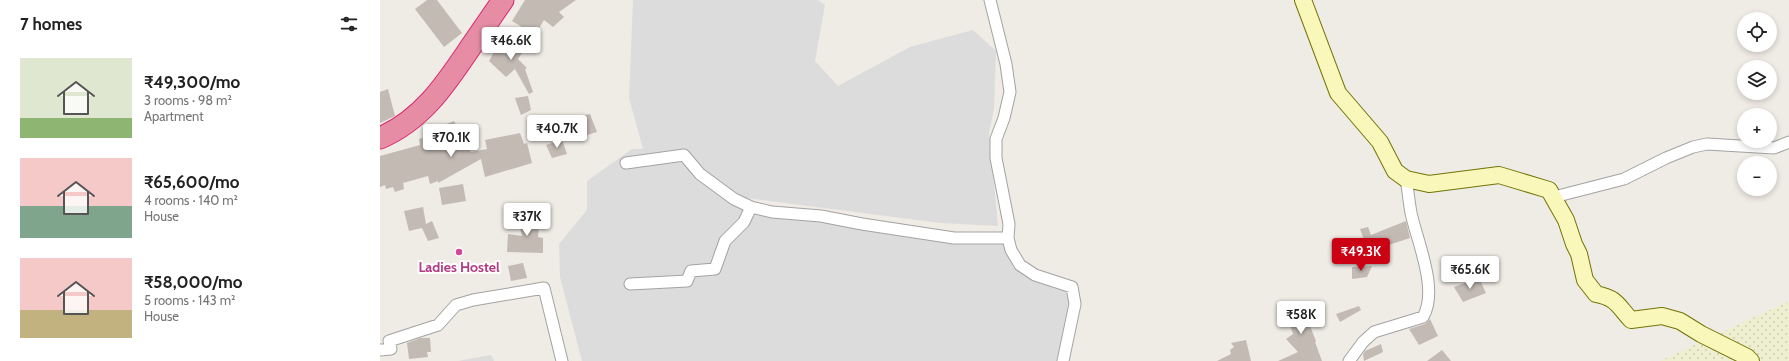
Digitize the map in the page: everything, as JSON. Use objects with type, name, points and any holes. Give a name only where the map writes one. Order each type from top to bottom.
[{"type":"highway","points":[[380,138],[390,134],[416,116],[440,92],[503,0]]},
{"type":"street","points":[[990,0],[1006,64],[1010,92],[1004,118],[996,139],[996,158],[1009,224],[1008,238],[1011,250],[1020,264],[1036,275],[1072,287],[1075,304],[1063,361]]},
{"type":"street","points":[[1302,0],[1338,93],[1380,142],[1395,171],[1406,179],[1429,184],[1499,174],[1549,190],[1566,220],[1579,254],[1585,280],[1596,294],[1608,296],[1615,300],[1631,320],[1662,316],[1680,321],[1701,334],[1747,357],[1751,361]]},
{"type":"street","points":[[1554,198],[1624,179],[1673,155],[1706,144],[1774,148],[1789,142]]},
{"type":"street","points":[[626,163],[684,155],[700,174],[734,199],[751,207],[772,212],[821,216],[862,224],[954,238],[1008,238]]},
{"type":"street","points":[[1349,361],[1363,342],[1374,332],[1423,317],[1428,308],[1429,294],[1420,244],[1411,213],[1406,179]]},
{"type":"street","points":[[630,284],[687,282],[690,271],[715,269],[725,241],[744,222],[751,207]]},
{"type":"street","points":[[380,350],[391,349],[389,341],[438,325],[456,305],[473,300],[544,288],[562,361]]},
{"type":"shaded area","points":[[633,0],[818,0],[825,5],[815,61],[838,86],[910,47],[973,30],[996,51],[994,109],[989,132],[998,226],[940,223],[746,198],[756,208],[1009,241],[1031,277],[1063,288],[1075,304],[1063,361],[582,361],[560,277],[559,244],[587,210],[587,181],[632,149],[643,149],[629,98]]},
{"type":"shaded area","points":[[491,355],[494,361],[458,361]]},
{"type":"green space","points":[[1789,302],[1789,361],[1660,361]]},
{"type":"building","points":[[427,0],[437,0],[462,33],[444,47],[415,9]]},
{"type":"building","points":[[525,0],[576,0],[559,12],[564,17],[553,27],[544,20],[535,35],[512,21]]},
{"type":"building","points":[[509,37],[526,47],[518,59],[527,68],[525,69],[533,92],[529,94],[515,69],[506,77],[489,61],[495,50],[498,53]]},
{"type":"building","points":[[388,89],[395,116],[380,123],[380,92]]},
{"type":"building","points":[[528,96],[531,110],[521,115],[515,98]]},
{"type":"building","points":[[590,114],[597,132],[587,135],[582,132],[579,133],[577,126],[566,129],[562,119]]},
{"type":"building","points":[[454,121],[471,152],[487,149],[485,140],[520,133],[524,144],[527,143],[532,163],[485,177],[481,159],[438,183],[438,181],[430,184],[428,176],[403,183],[404,189],[395,192],[393,187],[386,189],[385,185],[380,187],[380,156],[420,145],[419,139],[444,131],[442,126]]},
{"type":"building","points":[[562,140],[567,154],[552,158],[546,145]]},
{"type":"building","points":[[463,184],[466,201],[442,205],[439,188]]},
{"type":"building","points":[[423,207],[426,224],[432,221],[439,238],[428,241],[422,228],[409,231],[404,211]]},
{"type":"building","points":[[521,215],[540,216],[538,237],[543,238],[543,253],[507,252],[508,234],[522,236],[518,219],[521,219]]},
{"type":"building","points":[[1406,221],[1410,238],[1376,249],[1377,252],[1370,256],[1360,229],[1368,227],[1371,235]]},
{"type":"building","points":[[523,263],[527,278],[511,281],[508,266]]},
{"type":"building","points":[[1372,266],[1367,277],[1352,279],[1352,267]]},
{"type":"building","points":[[1479,278],[1486,293],[1463,302],[1454,287]]},
{"type":"building","points":[[1304,302],[1310,321],[1308,321],[1322,361],[1278,361],[1298,352],[1286,339],[1293,334],[1284,307]]},
{"type":"building","points":[[1359,306],[1361,310],[1340,322],[1336,314]]},
{"type":"building","points":[[1430,319],[1438,336],[1419,345],[1409,329],[1425,324]]},
{"type":"building","points":[[420,338],[430,338],[431,352],[427,352],[428,357],[409,359],[407,343]]},
{"type":"building","points":[[1246,340],[1251,361],[1217,361],[1231,354],[1230,350],[1234,347],[1231,343]]},
{"type":"building","points":[[1381,344],[1383,352],[1364,361],[1363,354],[1365,351]]},
{"type":"building","points":[[1442,350],[1451,361],[1427,361]]},
{"type":"place","name":"Ladies Hostel","points":[[459,252]]}]
